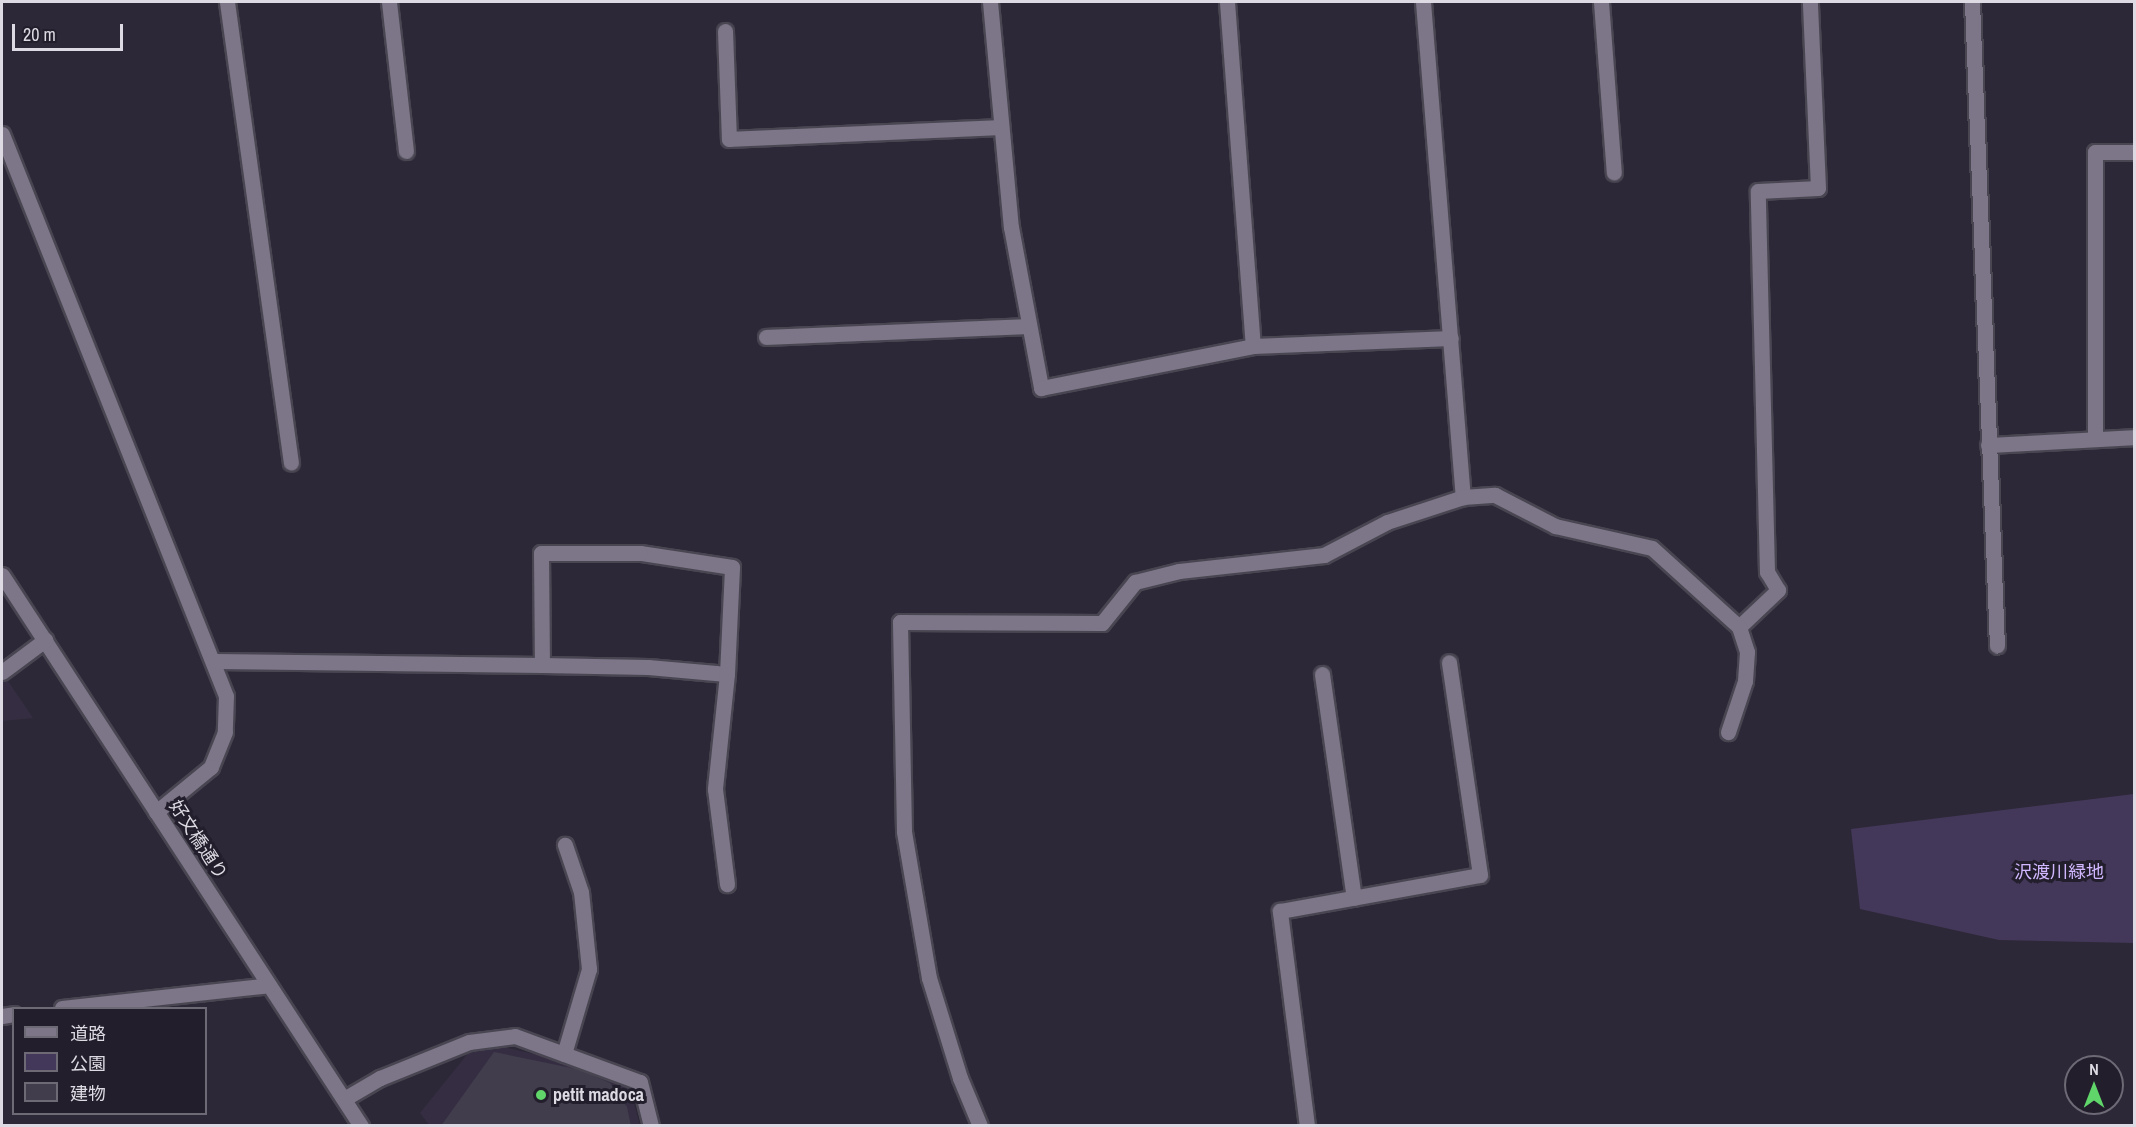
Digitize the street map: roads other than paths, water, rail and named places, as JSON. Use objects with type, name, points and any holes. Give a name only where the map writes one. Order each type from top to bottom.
[{"type":"street","points":[[227,2],[291,463]]},
{"type":"street","points":[[389,2],[406,151]]},
{"type":"street","points":[[990,2],[1000,127],[1028,326],[1041,388],[1253,346],[1451,338]]},
{"type":"street","points":[[1227,2],[1253,346]]},
{"type":"street","points":[[1423,2],[1463,497]]},
{"type":"street","points":[[1601,2],[1614,173]]},
{"type":"street","points":[[1739,627],[1779,590],[1767,572],[1758,191],[1818,188],[1810,2]]},
{"type":"street","points":[[1972,2],[1997,646]]},
{"type":"street","points":[[725,31],[729,139],[1000,127]]},
{"type":"street","points":[[2,134],[216,661],[226,696],[225,732],[211,767],[156,812]]},
{"type":"street","points":[[2095,439],[2095,152],[2134,152]]},
{"type":"street","points":[[766,337],[1028,326]]},
{"type":"street","points":[[1988,445],[2134,437]]},
{"type":"street","points":[[980,1125],[960,1078],[929,978],[904,831],[900,622],[1102,624],[1135,582],[1179,571],[1324,555],[1387,522],[1463,497],[1495,495],[1555,526],[1652,548],[1739,627],[1747,652],[1745,681],[1728,732]]},
{"type":"street","points":[[542,665],[542,553],[640,553],[732,567],[727,674],[715,789],[727,884]]},
{"type":"street","name":"好文橋通り","points":[[2,575],[362,1125]]},
{"type":"street","points":[[2,672],[45,640]]},
{"type":"street","points":[[216,661],[648,667],[727,674]]},
{"type":"street","points":[[1307,1125],[1285,974],[1280,911],[1480,875],[1449,662]]},
{"type":"street","points":[[1322,674],[1354,898]]},
{"type":"street","points":[[564,1054],[589,969],[581,892],[565,845]]},
{"type":"street","points":[[71,1007],[269,985]]},
{"type":"street","points":[[344,1099],[381,1078],[469,1042],[514,1036],[640,1082],[651,1125]]},
{"type":"place","name":"petit madoca","points":[[541,1095]]},
{"type":"park label","name":"沢渡川緑地","points":[[2059,872]]}]
